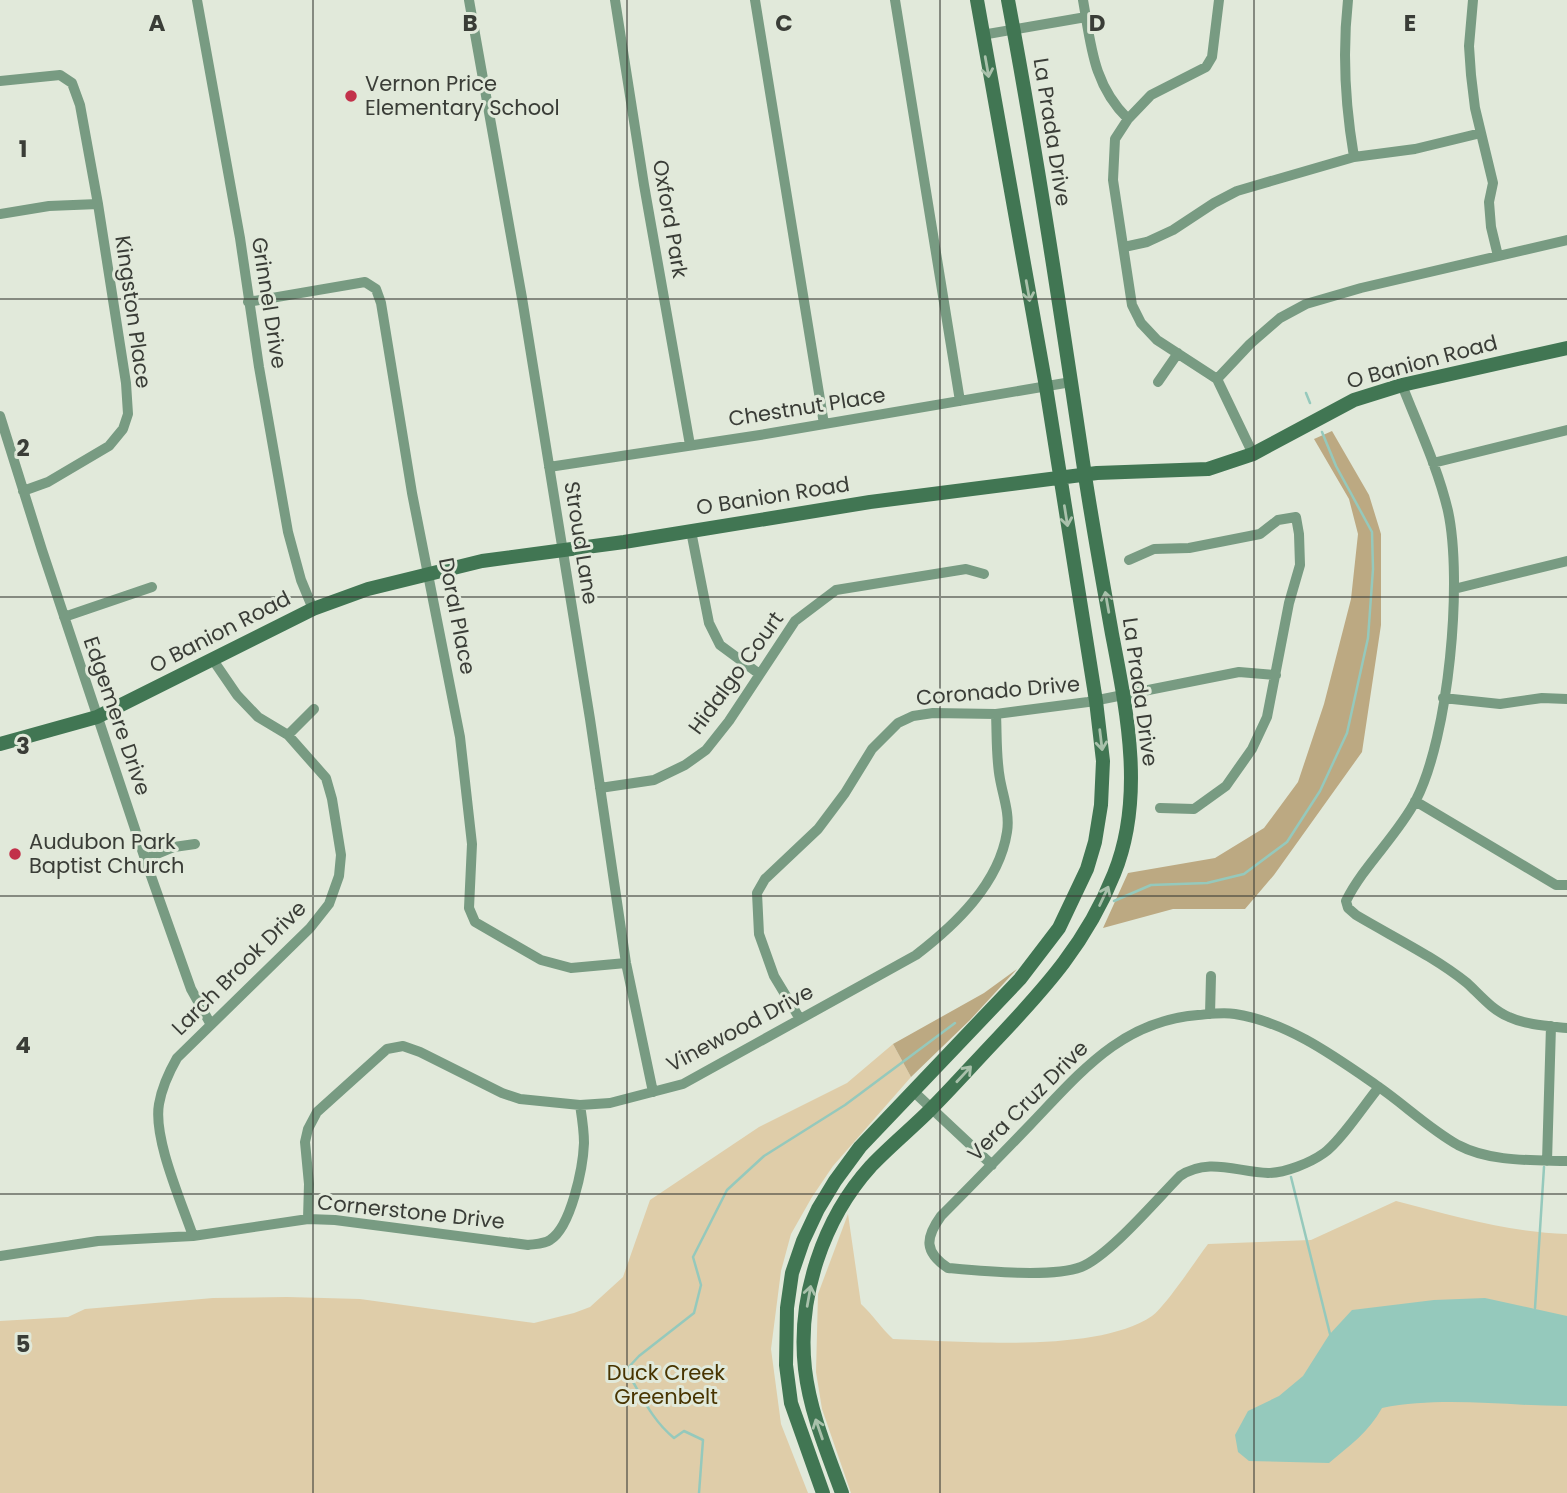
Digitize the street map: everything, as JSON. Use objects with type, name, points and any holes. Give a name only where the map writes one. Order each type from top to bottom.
[{"type":"main road","points":[[823,1493],[791,1403],[786,1365],[787,1308],[792,1273],[803,1241],[818,1209],[860,1147],[1020,979],[1059,928],[1072,904],[1095,842],[1101,805],[1103,761],[1096,701],[1046,387],[976,0]]},
{"type":"main road","name":"La Prada Drive","points":[[842,1493],[817,1425],[804,1363],[804,1321],[820,1252],[836,1215],[871,1167],[931,1108],[1049,983],[1074,951],[1093,921],[1115,872],[1125,841],[1129,809],[1132,766],[1123,693],[1008,0]]},
{"type":"main road","name":"O Banion Road","points":[[0,744],[97,716],[313,609],[368,589],[482,561],[870,502],[1085,474],[1208,469],[1253,454],[1353,400],[1402,385],[1567,348]]},
{"type":"street","name":"Grinnel Drive","points":[[197,0],[240,238],[248,302],[288,532],[300,580],[313,609]]},
{"type":"street","name":"Stroud Lane","points":[[469,0],[549,467],[626,963],[653,1092]]},
{"type":"street","name":"Oxford Park","points":[[615,0],[644,185],[690,445]]},
{"type":"street","points":[[755,0],[824,424]]},
{"type":"street","points":[[895,0],[960,401]]},
{"type":"street","points":[[1083,0],[1097,74],[1116,108],[1128,119]]},
{"type":"street","points":[[1219,0],[1212,57],[1206,67],[1151,95],[1128,119],[1115,139],[1113,180],[1132,305],[1141,323],[1157,340],[1217,379],[1253,454]]},
{"type":"street","points":[[1348,0],[1344,69],[1346,106],[1354,158]]},
{"type":"street","points":[[1474,0],[1469,46],[1475,108],[1493,183],[1489,202],[1491,227],[1499,256]]},
{"type":"street","points":[[982,35],[1086,18]]},
{"type":"street","name":"Kingston Place","points":[[0,81],[60,75],[72,83],[80,106],[98,204],[126,383],[128,414],[124,429],[109,446],[48,482],[23,491]]},
{"type":"street","points":[[1124,247],[1147,242],[1173,230],[1237,191],[1354,158],[1415,149],[1481,133]]},
{"type":"street","points":[[0,214],[49,206],[98,204]]},
{"type":"street","points":[[1217,379],[1250,344],[1280,318],[1306,304],[1361,288],[1567,240]]},
{"type":"street","name":"Doral Place","points":[[248,302],[365,282],[376,289],[381,303],[412,493],[460,737],[472,844],[469,908],[475,922],[541,960],[571,968],[626,963]]},
{"type":"street","points":[[1158,382],[1178,353]]},
{"type":"street","name":"Chestnut Place","points":[[549,467],[1071,382]]},
{"type":"street","points":[[1402,385],[1433,463],[1448,513],[1454,589],[1451,645],[1429,768],[1415,801],[1351,890],[1346,901],[1348,908],[1428,957],[1508,1017],[1567,1028]]},
{"type":"street","name":"Edgemere Drive","points":[[0,415],[145,859],[191,989],[210,1023]]},
{"type":"street","points":[[1433,463],[1567,430]]},
{"type":"street","points":[[1129,560],[1154,549],[1189,548],[1260,534],[1278,520],[1296,517],[1300,565],[1289,603],[1267,717],[1252,750],[1226,786],[1194,809],[1160,808]]},
{"type":"street","points":[[691,531],[709,622],[720,645],[758,673]]},
{"type":"street","points":[[1454,589],[1567,561]]},
{"type":"street","name":"Hidalgo Court","points":[[600,788],[654,780],[685,765],[706,750],[729,721],[758,673],[795,621],[836,590],[966,569],[984,574]]},
{"type":"street","points":[[64,617],[152,587]]},
{"type":"street","name":"Larch Brook Drive","points":[[193,1236],[159,1130],[159,1106],[166,1078],[177,1058],[310,928],[329,904],[339,876],[341,855],[326,778],[288,735],[258,717],[237,695],[213,660]]},
{"type":"street","name":"Coronado Drive","points":[[800,1019],[774,976],[759,934],[757,893],[765,879],[818,829],[845,793],[872,749],[898,723],[913,716],[933,713],[996,714],[1096,701],[1123,693],[1239,672],[1276,675]]},
{"type":"street","points":[[1443,698],[1500,704],[1542,698],[1567,699]]},
{"type":"street","points":[[288,735],[314,709]]},
{"type":"street","name":"Vinewood Drive","points":[[308,1219],[309,1184],[305,1142],[308,1129],[317,1112],[387,1049],[403,1046],[420,1052],[502,1093],[520,1099],[580,1105],[610,1103],[683,1084],[916,955],[967,910],[997,862],[1007,832],[1006,805],[997,754],[996,714]]},
{"type":"street","points":[[1415,801],[1556,885],[1567,885]]},
{"type":"street","points":[[145,859],[174,847],[195,844]]},
{"type":"street","points":[[1210,1014],[1212,976]]},
{"type":"street","name":"Vera Cruz Drive","points":[[1379,1087],[1324,1153],[1297,1166],[1271,1173],[1210,1165],[1191,1168],[1099,1256],[1082,1266],[1058,1272],[948,1268],[936,1261],[929,1247],[929,1232],[941,1216],[1084,1068],[1116,1041],[1156,1022],[1181,1016],[1234,1014],[1268,1023],[1307,1041],[1379,1087],[1459,1146],[1520,1161],[1567,1161]]},
{"type":"street","points":[[1547,1161],[1551,1026]]},
{"type":"street","points":[[913,1091],[992,1165]]},
{"type":"street","name":"Cornerstone Drive","points":[[0,1256],[98,1241],[193,1236],[308,1219],[335,1220],[528,1245],[549,1241],[564,1224],[578,1180],[584,1147],[580,1105]]},
{"type":"green space","name":"Duck Creek Greenbelt","points":[[893,1044],[911,1077],[833,1166],[812,1197],[791,1234],[781,1271],[771,1349],[781,1424],[808,1493],[0,1493],[0,1321],[68,1317],[85,1309],[213,1298],[360,1299],[534,1323],[574,1313],[590,1307],[623,1277],[650,1200],[759,1127],[847,1083]]},
{"type":"green space","points":[[1396,1201],[1502,1227],[1567,1234],[1567,1493],[851,1493],[822,1409],[816,1372],[818,1294],[848,1214],[861,1304],[893,1339],[990,1343],[1063,1341],[1128,1328],[1158,1311],[1208,1244],[1311,1240]]},
{"type":"shaded area","points":[[1332,431],[1369,495],[1381,534],[1381,625],[1362,752],[1274,875],[1245,909],[1173,909],[1103,928],[1128,873],[1215,858],[1264,828],[1298,782],[1324,704],[1351,599],[1358,534],[1349,499],[1314,439]]},
{"type":"shaded area","points":[[1017,969],[970,1020],[911,1077],[893,1044],[984,993]]},
{"type":"water","points":[[1485,1298],[1567,1316],[1567,1406],[1451,1402],[1405,1404],[1382,1408],[1365,1431],[1329,1463],[1249,1461],[1238,1452],[1235,1435],[1248,1411],[1279,1396],[1303,1376],[1329,1335],[1352,1310],[1434,1300]]},
{"type":"waterway","points":[[1306,393],[1310,403]]},
{"type":"waterway","points":[[1114,901],[1151,885],[1207,883],[1244,874],[1287,842],[1320,791],[1347,733],[1368,638],[1373,569],[1372,532],[1336,466],[1322,432]]},
{"type":"waterway","points":[[699,1493],[703,1440],[684,1431],[674,1438],[666,1431],[626,1370],[639,1356],[694,1313],[701,1285],[693,1257],[727,1190],[764,1156],[845,1105],[955,1023]]},
{"type":"waterway","points":[[1535,1308],[1544,1167]]},
{"type":"waterway","points":[[1291,1177],[1330,1334]]},
{"type":"place","name":"Vernon Price Elementary School","points":[[351,96]]},
{"type":"place","name":"Audubon Park Baptist Church","points":[[15,854]]}]
